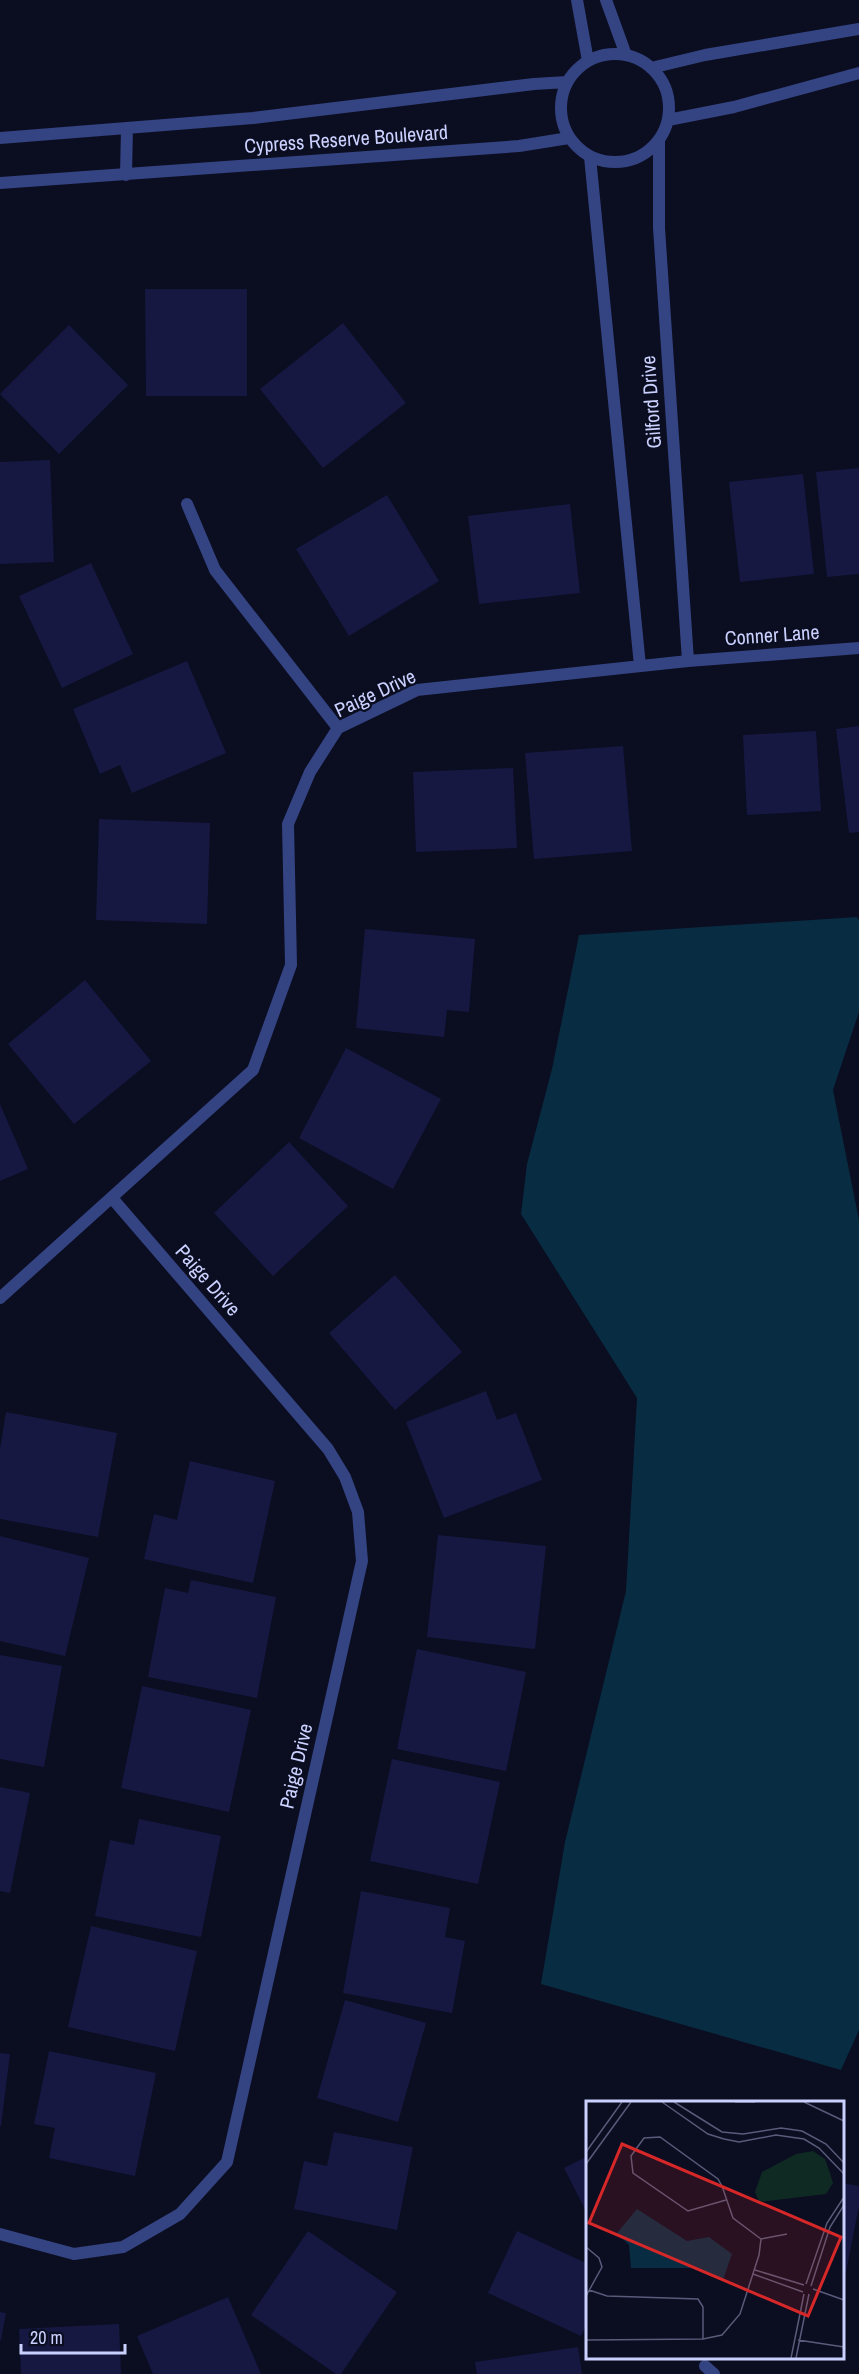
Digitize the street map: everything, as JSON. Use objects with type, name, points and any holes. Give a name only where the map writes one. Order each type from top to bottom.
[{"type":"street","points":[[576,0],[588,61]]},
{"type":"street","points":[[606,0],[626,55]]},
{"type":"street","points":[[651,69],[705,56],[859,29]]},
{"type":"street","points":[[606,55],[626,55],[639,60],[651,69],[662,83],[668,101],[668,120],[659,140],[640,157],[615,163],[590,157],[569,138],[560,111],[567,82],[575,70],[588,61],[606,55]]},
{"type":"street","points":[[668,120],[734,107],[859,73]]},
{"type":"street","name":"Cypress Reserve Boulevard","points":[[0,138],[253,118],[567,82]]},
{"type":"street","points":[[126,175],[127,128]]},
{"type":"street","name":"Cypress Reserve Boulevard","points":[[0,183],[519,146],[569,138]]},
{"type":"street","name":"Gilford Drive","points":[[659,140],[659,228],[688,661]]},
{"type":"street","name":"Gilford Drive","points":[[590,157],[640,666]]},
{"type":"street","points":[[187,504],[214,570],[338,729]]},
{"type":"street","name":"Conner Lane","points":[[688,661],[859,648]]},
{"type":"street","name":"Paige Drive","points":[[0,1298],[253,1070],[291,965],[288,824],[310,771],[338,729],[417,690],[688,661]]},
{"type":"street","name":"Paige Drive","points":[[0,2234],[74,2254],[123,2247],[180,2214],[227,2162],[362,1561],[358,1512],[345,1477],[328,1449],[112,1198]]},
{"type":"water","points":[[857,917],[859,920],[859,1012],[833,1090],[859,1220],[859,2030],[841,2070],[541,1984],[565,1842],[626,1591],[637,1398],[521,1214],[527,1164],[552,1069],[579,935]]},
{"type":"building","points":[[145,289],[247,289],[247,396],[146,396]]},
{"type":"building","points":[[343,323],[406,403],[323,468],[260,389]]},
{"type":"building","points":[[69,325],[128,385],[59,454],[0,394]]},
{"type":"building","points":[[50,460],[54,562],[0,564],[0,462]]},
{"type":"building","points":[[859,468],[859,574],[827,577],[816,472]]},
{"type":"building","points":[[803,474],[814,574],[740,582],[729,482]]},
{"type":"building","points":[[387,495],[439,581],[349,636],[296,549]]},
{"type":"building","points":[[570,504],[580,593],[479,604],[468,516]]},
{"type":"building","points":[[91,563],[133,654],[62,688],[19,596]]},
{"type":"building","points":[[187,661],[226,753],[132,793],[120,765],[100,774],[73,709]]},
{"type":"building","points":[[859,726],[859,832],[849,833],[836,729]]},
{"type":"building","points":[[816,731],[821,811],[747,815],[743,735]]},
{"type":"building","points":[[623,746],[632,851],[534,859],[525,753]]},
{"type":"building","points":[[513,768],[517,848],[416,852],[413,772]]},
{"type":"building","points":[[99,819],[210,823],[207,924],[96,920]]},
{"type":"building","points":[[365,929],[475,939],[469,1012],[447,1010],[444,1037],[356,1028]]},
{"type":"building","points":[[85,980],[151,1061],[74,1124],[8,1044]]},
{"type":"building","points":[[346,1048],[441,1099],[393,1189],[299,1138]]},
{"type":"building","points":[[0,1104],[28,1169],[0,1181]]},
{"type":"building","points":[[289,1142],[348,1206],[273,1276],[214,1213]]},
{"type":"building","points":[[395,1275],[462,1352],[395,1410],[329,1333]]},
{"type":"building","points":[[486,1391],[497,1420],[516,1413],[542,1480],[444,1518],[406,1422]]},
{"type":"building","points":[[6,1412],[117,1433],[98,1537],[0,1519],[0,1449]]},
{"type":"building","points":[[190,1461],[275,1481],[253,1583],[144,1559],[154,1514],[177,1520]]},
{"type":"building","points":[[438,1535],[546,1546],[535,1649],[427,1637]]},
{"type":"building","points":[[0,1536],[89,1558],[65,1656],[0,1641]]},
{"type":"building","points":[[191,1580],[276,1597],[257,1698],[148,1677],[165,1588],[188,1593]]},
{"type":"building","points":[[417,1649],[526,1672],[506,1771],[397,1749]]},
{"type":"building","points":[[0,1655],[62,1666],[44,1767],[0,1759]]},
{"type":"building","points":[[142,1686],[251,1710],[229,1812],[121,1788]]},
{"type":"building","points":[[392,1759],[500,1782],[478,1884],[370,1861]]},
{"type":"building","points":[[0,1787],[30,1793],[10,1893],[0,1891]]},
{"type":"building","points":[[139,1819],[221,1836],[201,1937],[95,1916],[110,1840],[134,1845]]},
{"type":"building","points":[[361,1891],[450,1908],[445,1937],[465,1941],[452,2013],[343,1993]]},
{"type":"building","points":[[91,1926],[197,1951],[175,2051],[68,2027]]},
{"type":"building","points":[[345,2000],[426,2023],[398,2122],[317,2098]]},
{"type":"building","points":[[49,2051],[156,2073],[135,2176],[49,2158],[55,2128],[34,2124]]},
{"type":"building","points":[[0,2053],[10,2054],[1,2126],[0,2126]]},
{"type":"building","points":[[334,2132],[413,2147],[397,2230],[294,2209],[304,2161],[327,2166]]},
{"type":"building","points":[[586,2157],[586,2211],[564,2168]]},
{"type":"building","points":[[844,2183],[859,2186],[859,2206],[844,2282]]},
{"type":"building","points":[[308,2231],[397,2292],[341,2374],[336,2374],[251,2315]]},
{"type":"building","points":[[517,2231],[586,2263],[586,2326],[581,2336],[488,2293]]},
{"type":"building","points":[[228,2297],[261,2374],[153,2374],[137,2336]]},
{"type":"building","points":[[0,2312],[6,2313],[1,2340],[0,2340]]},
{"type":"building","points":[[119,2324],[121,2374],[21,2374],[19,2329]]},
{"type":"building","points":[[578,2347],[582,2374],[477,2374],[475,2362]]}]
